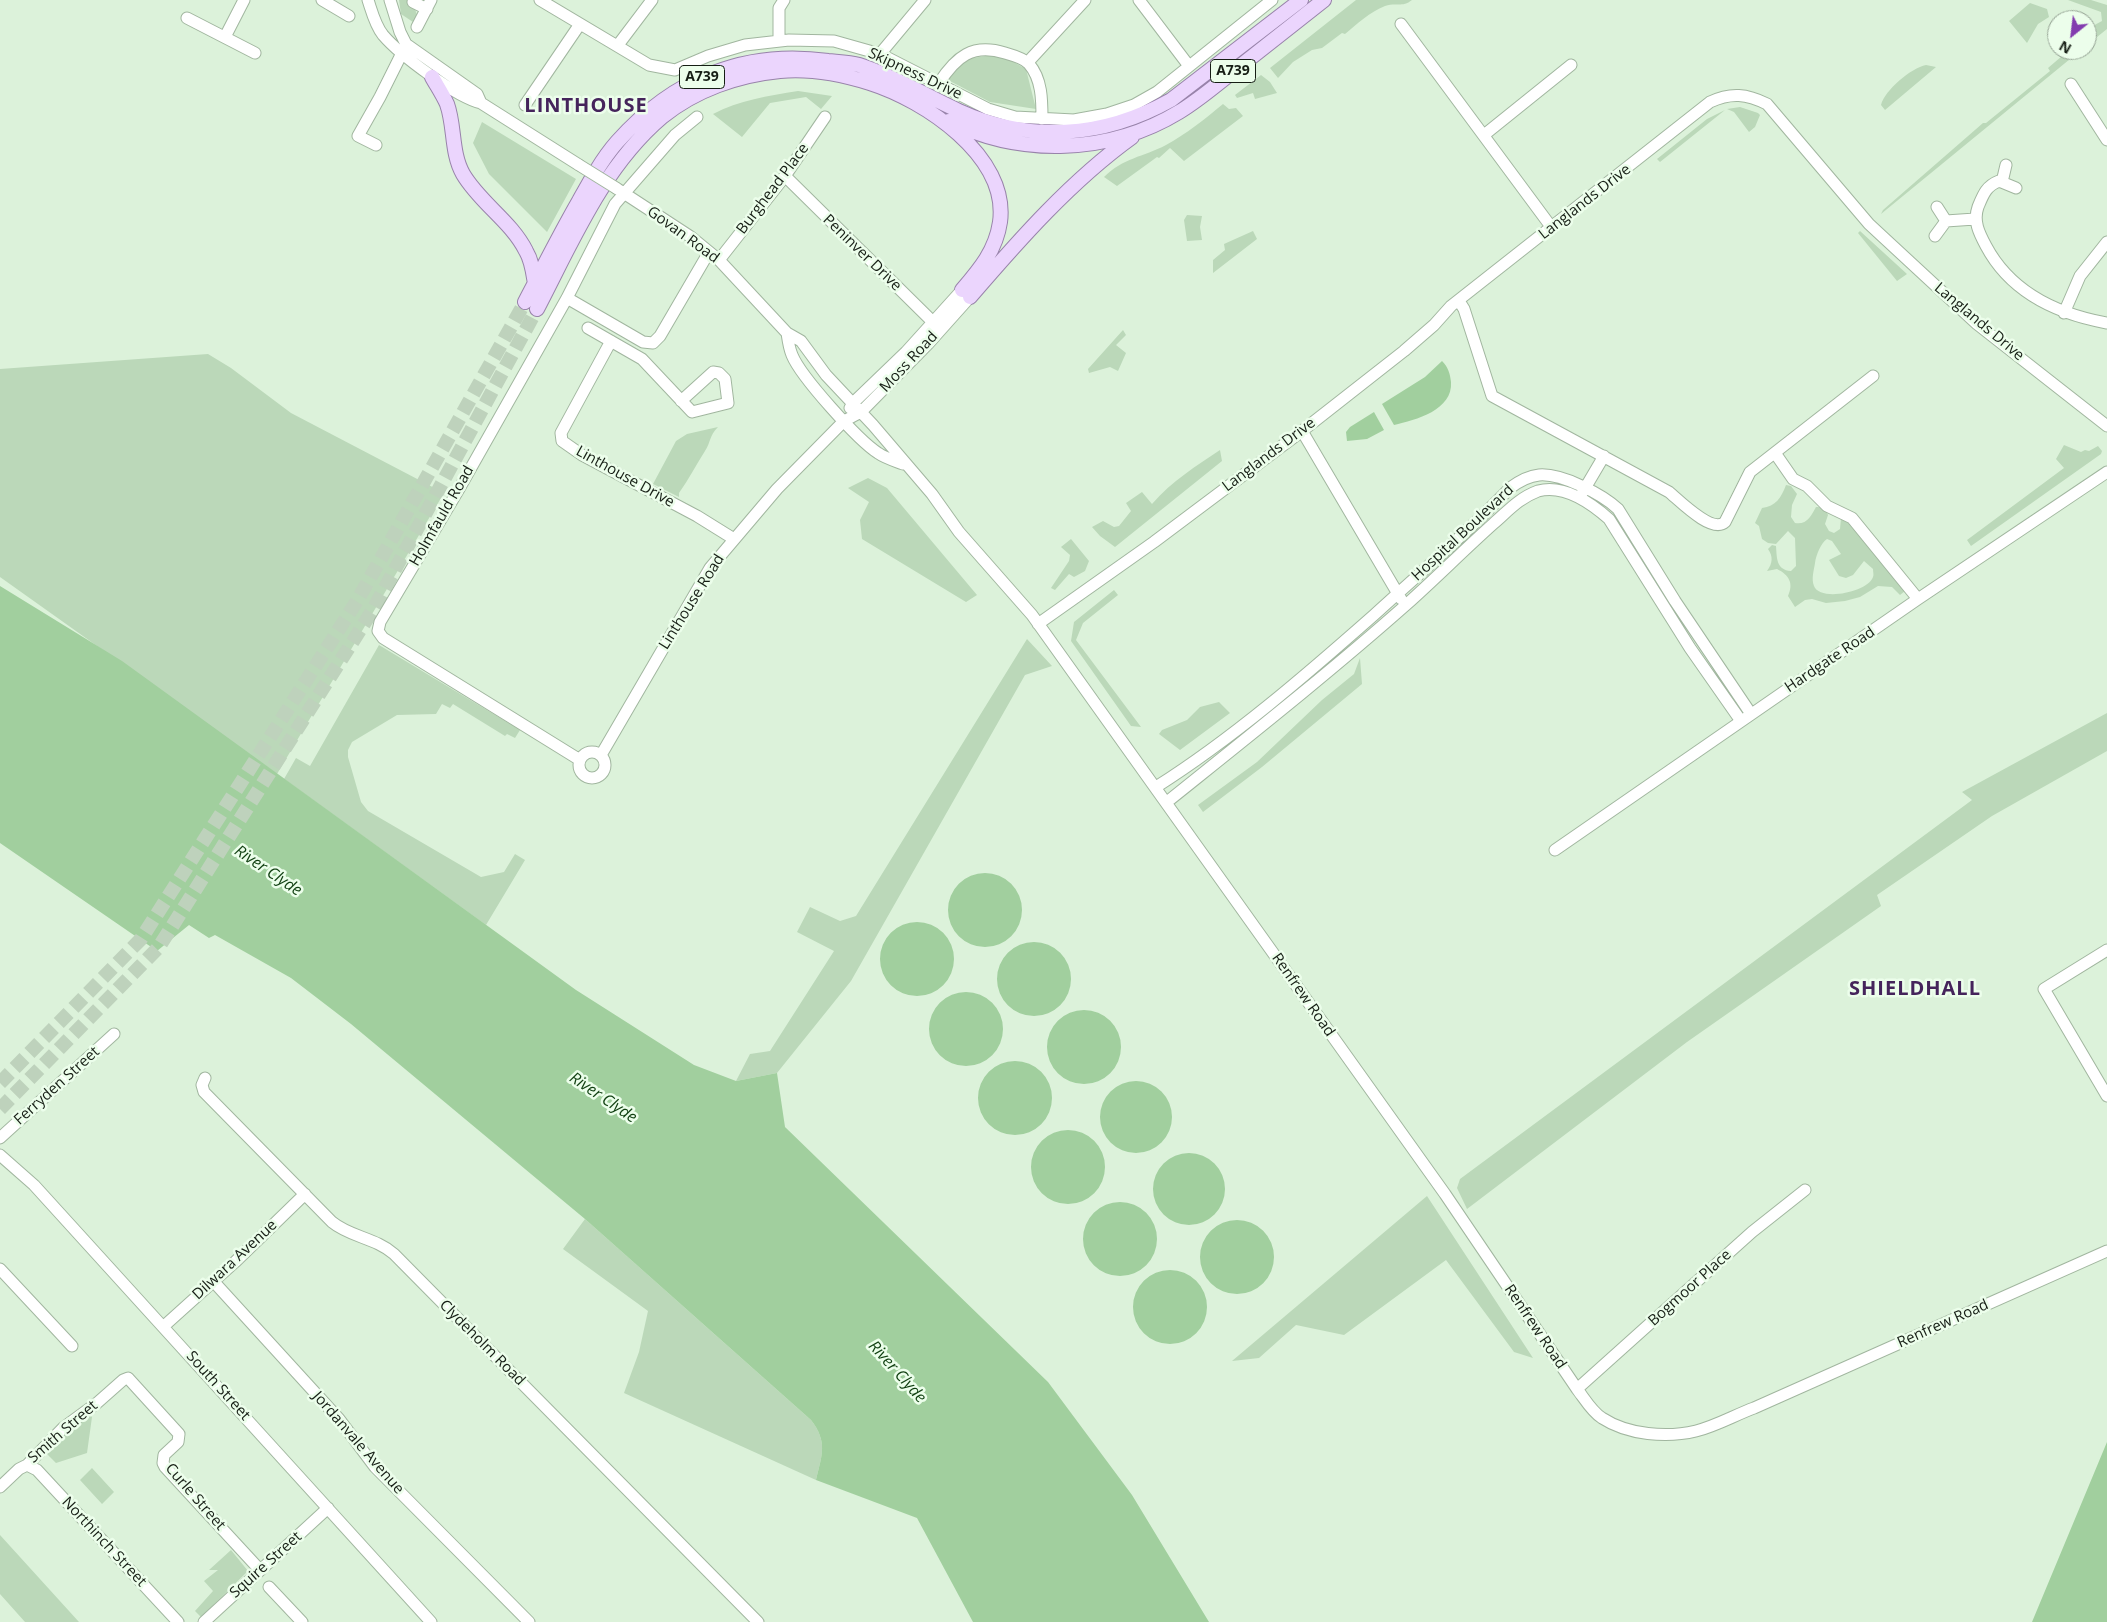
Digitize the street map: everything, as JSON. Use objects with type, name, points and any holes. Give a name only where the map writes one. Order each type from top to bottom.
[{"type":"main road","name":"A739","points":[[525,302],[586,188],[617,142],[652,108],[704,76],[747,62],[801,57],[811,58],[858,65],[906,84],[960,111],[1000,125],[1045,133],[1088,129],[1123,122],[1149,112],[1186,90],[1302,0]]},
{"type":"main road","name":"A739","points":[[537,309],[594,201],[627,153],[663,116],[685,101],[710,88],[732,80],[782,70],[830,73],[872,83],[963,128],[987,136],[1008,142],[1033,145],[1077,146],[1105,141],[1141,131],[1178,113],[1324,0]]},
{"type":"main road","points":[[432,77],[447,104],[457,158],[462,172],[471,185],[513,232],[526,251],[532,265],[535,284]]},
{"type":"main road","points":[[929,110],[972,147],[984,162],[996,186],[1000,200],[1000,220],[993,246],[966,294]]},
{"type":"main road","points":[[966,294],[1096,164],[1141,131]]},
{"type":"street","points":[[225,37],[244,0]]},
{"type":"street","name":"Govan Road","points":[[368,0],[374,19],[382,34],[477,94],[481,103]]},
{"type":"street","name":"Govan Road","points":[[390,0],[404,49],[432,77],[471,101],[481,103],[691,236],[719,260],[786,333],[801,341],[826,375],[873,425],[906,466],[932,494],[959,532],[1038,624]]},
{"type":"street","points":[[618,45],[652,0]]},
{"type":"street","points":[[880,54],[925,0]]},
{"type":"street","points":[[1028,62],[1085,0]]},
{"type":"street","points":[[1139,0],[1189,66]]},
{"type":"street","name":"Skipness Drive","points":[[544,1],[650,65],[675,70],[708,56],[745,45],[779,41],[834,41],[880,54],[988,109],[1015,116],[1074,120],[1107,114],[1134,105],[1157,92],[1272,0]]},
{"type":"street","points":[[325,1],[349,16]]},
{"type":"street","points":[[779,41],[779,8],[781,1]]},
{"type":"street","points":[[413,2],[429,4],[417,27]]},
{"type":"street","points":[[187,18],[255,53]]},
{"type":"street","points":[[525,105],[580,24]]},
{"type":"street","points":[[1402,24],[1552,228]]},
{"type":"street","points":[[376,145],[358,136],[404,49]]},
{"type":"street","points":[[939,83],[949,67],[961,56],[980,49],[992,49],[1028,62],[1036,76],[1042,94],[1042,119]]},
{"type":"street","points":[[1484,135],[1571,65]]},
{"type":"street","points":[[2071,84],[2107,140]]},
{"type":"street","name":"Langlands Drive","points":[[1038,624],[1146,548],[1302,431],[1404,351],[1459,301],[1710,102],[1737,94],[1750,96],[1767,104],[1869,224],[1896,250],[1977,324],[2107,426]]},
{"type":"street","name":"Holmfauld Road","points":[[580,760],[383,638],[378,631],[380,622],[567,298],[620,191],[634,185],[675,136],[697,117]]},
{"type":"street","name":"Burghead Place","points":[[719,260],[784,176],[825,118]]},
{"type":"street","points":[[2002,182],[2006,165]]},
{"type":"street","name":"Peninver Drive","points":[[784,176],[937,326]]},
{"type":"street","points":[[2016,188],[2002,182],[1994,183],[1986,190],[1975,219],[1981,237],[1989,252],[2007,275],[2030,295],[2064,313],[2107,324]]},
{"type":"street","points":[[1938,207],[1946,221]]},
{"type":"street","points":[[1935,236],[1946,221],[1975,219]]},
{"type":"street","points":[[2064,313],[2080,276],[2107,242]]},
{"type":"street","points":[[567,298],[643,342],[653,343],[660,336],[709,252]]},
{"type":"street","name":"Moss Road","points":[[844,421],[861,412],[928,344],[937,326],[966,294]]},
{"type":"street","points":[[1459,301],[1464,309],[1492,396],[1669,492],[1694,514],[1716,525],[1722,525],[1725,522],[1750,472],[1873,376]]},
{"type":"street","points":[[844,421],[852,403],[906,352],[937,326]]},
{"type":"street","points":[[588,328],[642,359],[681,401]]},
{"type":"street","points":[[786,333],[792,356],[816,390],[844,421],[878,453],[906,466]]},
{"type":"street","name":"Linthouse Drive","points":[[611,341],[561,433],[562,441],[582,455],[697,516],[734,539]]},
{"type":"street","name":"Linthouse Road","points":[[580,760],[579,770],[582,774],[586,777],[596,778],[600,776],[605,769],[605,761],[601,755],[710,568],[777,489],[844,421]]},
{"type":"street","points":[[1302,431],[1397,594],[1406,605]]},
{"type":"street","points":[[1775,453],[1793,479],[1807,486],[1827,506],[1852,518],[1918,599]]},
{"type":"street","points":[[1582,494],[1604,456]]},
{"type":"street","name":"Hardgate Road","points":[[1555,850],[1918,599],[2107,472]]},
{"type":"street","name":"Hospital Boulevard","points":[[1156,787],[1236,729],[1308,672],[1438,559],[1519,481],[1538,475],[1552,476],[1582,494],[1615,526],[1690,648],[1741,721]]},
{"type":"street","name":"Hospital Boulevard","points":[[1167,802],[1339,664],[1406,605],[1515,502],[1540,491],[1553,490],[1582,494],[1612,504],[1623,516],[1675,601],[1751,714]]},
{"type":"street","name":"Renfrew Road","points":[[1038,624],[1167,802],[1445,1194],[1577,1389],[1601,1418],[1624,1428],[1650,1434],[1696,1431],[1754,1408],[2107,1251]]},
{"type":"street","points":[[580,760],[586,753],[596,752],[601,755]]},
{"type":"street","points":[[2107,950],[2044,989],[2107,1096]]},
{"type":"street","name":"Ferryden Street","points":[[0,1138],[114,1034]]},
{"type":"street","name":"Clydeholm Road","points":[[205,1078],[202,1085],[204,1092],[336,1225],[380,1244],[394,1254],[758,1622]]},
{"type":"street","name":"South Street","points":[[0,1155],[34,1185],[431,1622]]},
{"type":"street","name":"Bogmoor Place","points":[[1577,1389],[1752,1232],[1805,1190]]},
{"type":"street","name":"Dilwara Avenue","points":[[164,1326],[214,1282],[305,1194]]},
{"type":"street","points":[[0,1269],[72,1346]]},
{"type":"street","name":"Jordanvale Avenue","points":[[214,1282],[339,1419],[375,1467],[529,1622]]},
{"type":"street","name":"Smith Street","points":[[0,1487],[19,1469],[27,1465],[63,1428],[128,1378]]},
{"type":"street","name":"Curle Street","points":[[128,1378],[179,1434],[178,1442],[164,1455],[165,1467],[260,1570]]},
{"type":"street","name":"Northinch Street","points":[[27,1465],[37,1470],[178,1622]]},
{"type":"street","name":"Squire Street","points":[[204,1622],[328,1508]]},
{"type":"street","points":[[269,1587],[302,1622]]},
{"type":"shaded area","points":[[399,0],[412,0],[417,15],[413,22],[401,14]]},
{"type":"shaded area","points":[[1356,0],[1412,0],[1405,4],[1385,6],[1374,12],[1345,34],[1342,33],[1322,48],[1312,50],[1293,62],[1278,78],[1270,68]]},
{"type":"shaded area","points":[[2068,0],[2091,0],[2107,5],[2107,29],[2097,37],[2097,24],[2102,21],[2101,12]]},
{"type":"shaded area","points":[[2030,3],[2047,9],[2047,18],[2038,24],[2027,43],[2009,21]]},
{"type":"shaded area","points":[[999,54],[1026,69],[1036,109],[990,102],[948,80],[959,60]]},
{"type":"shaded area","points":[[2057,60],[2069,60],[1881,214],[1883,210],[1983,123],[1986,123],[2050,71],[2048,68]]},
{"type":"shaded area","points":[[1926,65],[1936,67],[1885,110],[1881,105],[1883,99],[1899,80],[1913,70]]},
{"type":"shaded area","points":[[1261,75],[1270,82],[1277,93],[1255,99],[1253,93],[1237,98],[1235,95]]},
{"type":"shaded area","points":[[798,91],[832,96],[821,109],[806,97],[770,103],[742,137],[713,114],[743,102]]},
{"type":"shaded area","points":[[1223,104],[1229,109],[1236,108],[1243,116],[1184,161],[1170,148],[1159,158],[1157,157],[1117,186],[1104,177],[1118,166],[1173,141]]},
{"type":"shaded area","points":[[1740,107],[1760,115],[1755,127],[1749,132],[1734,112],[1727,109]]},
{"type":"shaded area","points":[[1725,110],[1660,162],[1657,159],[1707,119]]},
{"type":"shaded area","points":[[482,122],[576,179],[547,232],[489,174],[473,143]]},
{"type":"shaded area","points":[[1187,215],[1202,216],[1200,227],[1202,240],[1187,241],[1184,220]]},
{"type":"shaded area","points":[[1253,231],[1257,239],[1213,273],[1213,260],[1225,250],[1224,244]]},
{"type":"shaded area","points":[[1860,231],[1907,274],[1897,281],[1858,233]]},
{"type":"shaded area","points":[[1123,330],[1126,335],[1116,345],[1126,353],[1118,371],[1110,367],[1089,373],[1088,369]]},
{"type":"shaded area","points":[[208,354],[231,368],[291,413],[444,493],[277,774],[0,577],[0,369]]},
{"type":"shaded area","points":[[718,427],[679,493],[679,497],[653,484],[676,441],[687,434]]},
{"type":"shaded area","points":[[2064,445],[2081,452],[2089,451],[2098,446],[2102,451],[2101,454],[1971,546],[1967,540],[2064,468],[2056,459]]},
{"type":"shaded area","points":[[1220,450],[1222,461],[1115,547],[1100,536],[1092,527],[1103,521],[1114,527],[1119,526],[1131,511],[1126,503],[1142,492],[1152,504],[1176,481]]},
{"type":"shaded area","points":[[868,478],[887,488],[977,595],[966,602],[862,539],[860,520],[869,502],[848,488]]},
{"type":"shaded area","points":[[1786,485],[1791,486],[1797,494],[1792,505],[1791,517],[1795,523],[1803,523],[1810,517],[1816,507],[1820,507],[1828,515],[1825,524],[1829,531],[1834,533],[1840,529],[1841,518],[1844,518],[1905,591],[1900,595],[1892,587],[1878,586],[1860,597],[1845,601],[1826,603],[1812,599],[1805,600],[1795,607],[1788,596],[1791,587],[1785,574],[1777,569],[1767,571],[1772,560],[1768,549],[1772,545],[1776,546],[1778,563],[1782,568],[1791,571],[1796,566],[1795,538],[1788,531],[1776,544],[1768,543],[1762,539],[1759,526],[1755,523],[1762,508],[1774,503],[1780,497]],"holes":[[[1827,539],[1832,541],[1841,554],[1829,560],[1839,576],[1846,578],[1853,575],[1864,561],[1873,569],[1873,576],[1863,587],[1854,591],[1834,594],[1818,591],[1814,586],[1813,572],[1816,556]]]},
{"type":"shaded area","points":[[1071,539],[1089,561],[1085,571],[1074,577],[1069,574],[1055,590],[1051,588],[1069,561],[1070,555],[1061,547]]},
{"type":"shaded area","points":[[1114,590],[1118,595],[1083,623],[1076,640],[1141,727],[1131,726],[1071,641],[1074,622]]},
{"type":"shaded area","points":[[1027,639],[1052,666],[1025,675],[851,981],[777,1073],[736,1081],[750,1054],[770,1051],[834,951],[797,932],[810,907],[840,921],[856,916]]},
{"type":"shaded area","points":[[379,645],[520,730],[515,738],[507,734],[505,736],[453,704],[450,708],[442,704],[436,714],[397,715],[352,742],[348,750],[348,757],[361,802],[368,811],[481,877],[504,872],[515,854],[525,860],[486,925],[284,779],[296,758],[310,766]]},
{"type":"shaded area","points":[[1360,658],[1362,684],[1262,767],[1203,812],[1198,805],[1257,762],[1322,700],[1354,674]]},
{"type":"shaded area","points":[[1219,702],[1230,713],[1180,750],[1159,734],[1162,730],[1187,720],[1200,707]]},
{"type":"shaded area","points":[[2107,713],[2107,751],[1992,816],[1877,895],[1881,906],[1687,1042],[1467,1209],[1457,1188],[1460,1179],[1972,800],[1962,792]]},
{"type":"shaded area","points":[[1427,1196],[1533,1358],[1514,1352],[1446,1260],[1344,1335],[1296,1325],[1259,1358],[1232,1361]]},
{"type":"shaded area","points":[[585,1219],[811,1420],[822,1442],[822,1456],[816,1480],[624,1393],[639,1352],[648,1311],[563,1249]]},
{"type":"shaded area","points":[[86,1411],[92,1417],[87,1453],[56,1463],[43,1450]]},
{"type":"shaded area","points":[[92,1468],[114,1492],[102,1504],[80,1480]]},
{"type":"shaded area","points":[[0,1535],[79,1622],[25,1622],[0,1594]]},
{"type":"shaded area","points":[[231,1550],[248,1571],[201,1617],[195,1611],[213,1591],[204,1581],[218,1570],[209,1570]]},
{"type":"water","points":[[1442,361],[1448,370],[1451,382],[1450,392],[1446,400],[1440,407],[1422,417],[1394,425],[1382,404],[1425,377]]},
{"type":"water","points":[[1374,412],[1384,430],[1367,439],[1347,441],[1346,432],[1350,427]]},
{"type":"water","name":"River Clyde","points":[[0,586],[122,661],[576,990],[694,1065],[736,1081],[777,1073],[785,1127],[1048,1382],[1132,1495],[1209,1622],[973,1622],[917,1518],[816,1480],[822,1456],[822,1442],[811,1420],[585,1219],[351,1024],[291,978],[215,935],[209,938],[189,925],[157,951],[0,843]]},
{"type":"water","points":[[985,873],[1006,879],[1016,889],[1022,910],[1016,931],[1006,941],[985,947],[964,941],[954,931],[948,910],[954,889],[964,879]]},
{"type":"water","points":[[917,922],[931,925],[943,933],[951,945],[954,959],[951,973],[943,985],[931,993],[917,996],[903,993],[891,985],[883,973],[880,959],[883,945],[891,933],[903,925]]},
{"type":"water","points":[[1034,942],[1048,945],[1060,953],[1068,965],[1071,979],[1068,993],[1060,1005],[1048,1013],[1034,1016],[1020,1013],[1008,1005],[1000,993],[997,979],[1000,965],[1008,953],[1020,945]]},
{"type":"water","points":[[966,992],[980,995],[992,1003],[1000,1015],[1003,1029],[1000,1043],[992,1055],[980,1063],[966,1066],[952,1063],[940,1055],[932,1043],[929,1029],[932,1015],[940,1003],[952,995]]},
{"type":"water","points":[[1084,1010],[1098,1013],[1110,1021],[1118,1033],[1121,1047],[1118,1061],[1110,1073],[1098,1081],[1084,1084],[1070,1081],[1058,1073],[1050,1061],[1047,1047],[1050,1033],[1058,1021],[1070,1013]]},
{"type":"water","points":[[1015,1061],[1029,1064],[1041,1072],[1049,1084],[1052,1098],[1049,1112],[1041,1124],[1029,1132],[1015,1135],[1001,1132],[989,1124],[981,1112],[978,1098],[981,1084],[989,1072],[1001,1064]]},
{"type":"water","points":[[1143,1081],[1162,1091],[1170,1103],[1172,1117],[1170,1131],[1162,1143],[1150,1151],[1129,1153],[1110,1143],[1102,1131],[1100,1110],[1110,1091],[1122,1083]]},
{"type":"water","points":[[1068,1130],[1082,1133],[1094,1141],[1102,1153],[1105,1167],[1102,1181],[1094,1193],[1082,1201],[1068,1204],[1054,1201],[1042,1193],[1034,1181],[1031,1167],[1034,1153],[1042,1141],[1054,1133]]},
{"type":"water","points":[[1189,1153],[1203,1156],[1215,1163],[1222,1175],[1225,1189],[1222,1203],[1215,1215],[1203,1222],[1189,1225],[1175,1222],[1163,1215],[1156,1203],[1153,1189],[1156,1175],[1163,1163],[1175,1156]]},
{"type":"water","points":[[1120,1202],[1134,1205],[1146,1213],[1154,1225],[1157,1239],[1154,1253],[1146,1265],[1134,1273],[1120,1276],[1106,1273],[1094,1265],[1086,1253],[1083,1239],[1086,1225],[1094,1213],[1106,1205]]},
{"type":"water","points":[[1237,1220],[1251,1223],[1263,1231],[1271,1243],[1274,1257],[1271,1271],[1263,1283],[1251,1291],[1237,1294],[1223,1291],[1211,1283],[1203,1271],[1200,1257],[1203,1243],[1211,1231],[1223,1223]]},
{"type":"water","points":[[1170,1270],[1191,1276],[1201,1286],[1207,1307],[1201,1328],[1191,1338],[1170,1344],[1149,1338],[1139,1328],[1133,1307],[1139,1286],[1149,1276]]},
{"type":"water","points":[[2107,1442],[2107,1622],[2032,1622]]},
{"type":"tunnel","points":[[0,1083],[141,939],[357,601],[525,302]]},
{"type":"tunnel","points":[[0,1109],[159,947],[374,608],[537,309]]},
{"type":"district","name":"LINTHOUSE","points":[[586,106]]},
{"type":"district","name":"SHIELDHALL","points":[[1915,989]]}]
